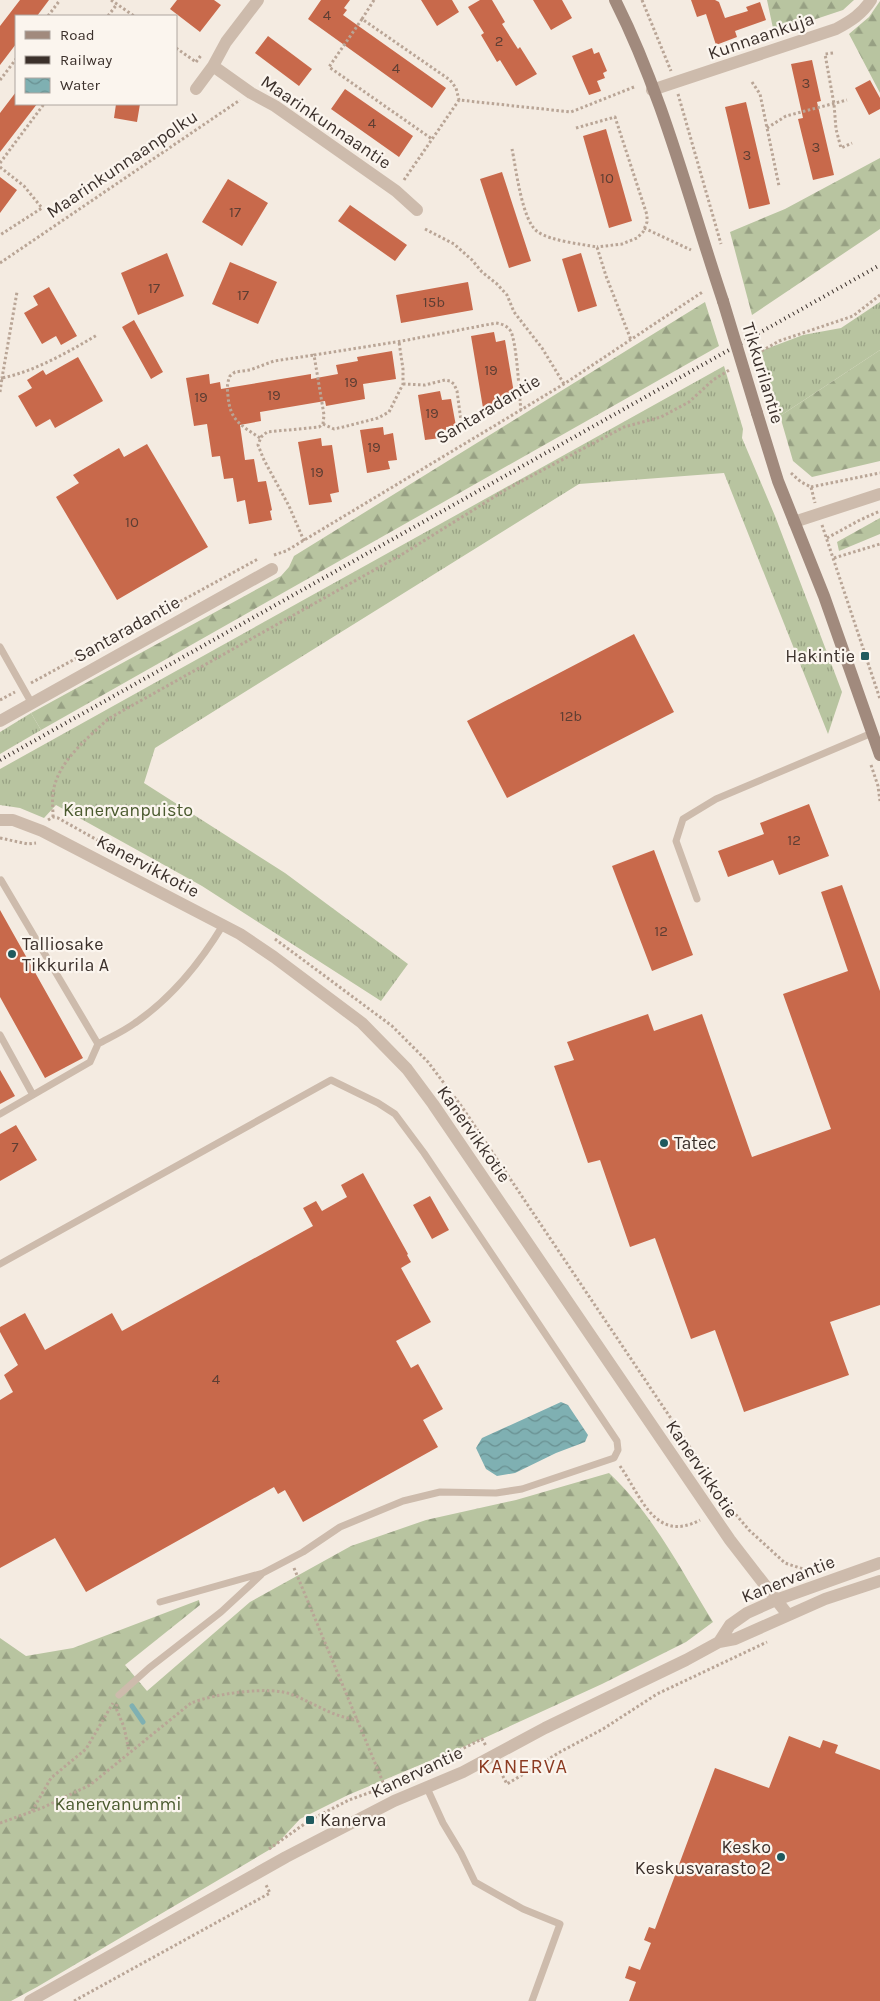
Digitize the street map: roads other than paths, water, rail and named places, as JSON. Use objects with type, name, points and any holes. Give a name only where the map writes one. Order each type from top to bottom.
[{"type":"main road","name":"Tikkurilantie","points":[[615,0],[641,56],[665,122],[723,301],[778,481],[824,596],[880,755]]},
{"type":"street","points":[[196,89],[213,66],[226,42],[258,0]]},
{"type":"street","name":"Kunnaankuja","points":[[652,90],[836,28],[850,22],[861,13],[871,0]]},
{"type":"street","name":"Maarinkunnaantie","points":[[213,66],[250,93],[275,106],[396,190],[417,210]]},
{"type":"street","points":[[794,522],[880,494]]},
{"type":"street","name":"Santaradantie","points":[[0,721],[272,569]]},
{"type":"street","name":"Kanervikkotie","points":[[0,820],[13,820],[42,831],[240,934],[324,993],[362,1023],[407,1069],[439,1112],[730,1540],[788,1615]]},
{"type":"street","name":"Kanervantie","points":[[719,1642],[730,1624],[747,1613],[776,1600],[880,1563]]},
{"type":"street","name":"Kanervantie","points":[[30,2001],[286,1858],[394,1801],[463,1772],[594,1703],[686,1660],[719,1642],[735,1639],[824,1599],[880,1581]]},
{"type":"lane","points":[[0,647],[31,702]]},
{"type":"lane","points":[[697,899],[676,841],[683,819],[716,799],[872,733]]},
{"type":"lane","points":[[1,880],[98,1044]]},
{"type":"lane","points":[[0,1114],[90,1062],[98,1044],[136,1022],[175,990],[204,955],[223,925]]},
{"type":"lane","points":[[0,1035],[33,1095]]},
{"type":"lane","points":[[0,1264],[331,1080],[378,1103],[395,1114],[430,1161],[617,1441],[618,1450],[614,1458],[522,1488],[496,1493],[440,1492],[403,1501],[340,1526],[303,1552],[263,1573],[160,1602]]},
{"type":"lane","points":[[119,1695],[149,1668],[221,1612],[263,1573]]},
{"type":"lane","points":[[427,1788],[443,1824],[461,1853],[475,1882],[523,1909],[560,1924],[532,2001]]},
{"type":"water","points":[[561,1402],[568,1405],[588,1435],[585,1442],[556,1453],[515,1473],[497,1476],[486,1469],[476,1448],[482,1438]]},
{"type":"waterway","points":[[132,1706],[143,1722]]},
{"type":"railway","points":[[0,760],[880,265]]},
{"type":"place","name":"Hakintie","points":[[865,656]]},
{"type":"place","name":"Talliosake Tikkurila A","points":[[12,954]]},
{"type":"place","name":"Tatec","points":[[664,1143]]},
{"type":"place","name":"Kanerva","points":[[310,1820]]},
{"type":"place","name":"Kesko Keskusvarasto 2","points":[[781,1857]]},
{"type":"district","name":"KANERVA","points":[[523,1766]]},
{"type":"park label","name":"Kanervanpuisto","points":[[128,810]]},
{"type":"park label","name":"Kanervanummi","points":[[118,1804]]}]
